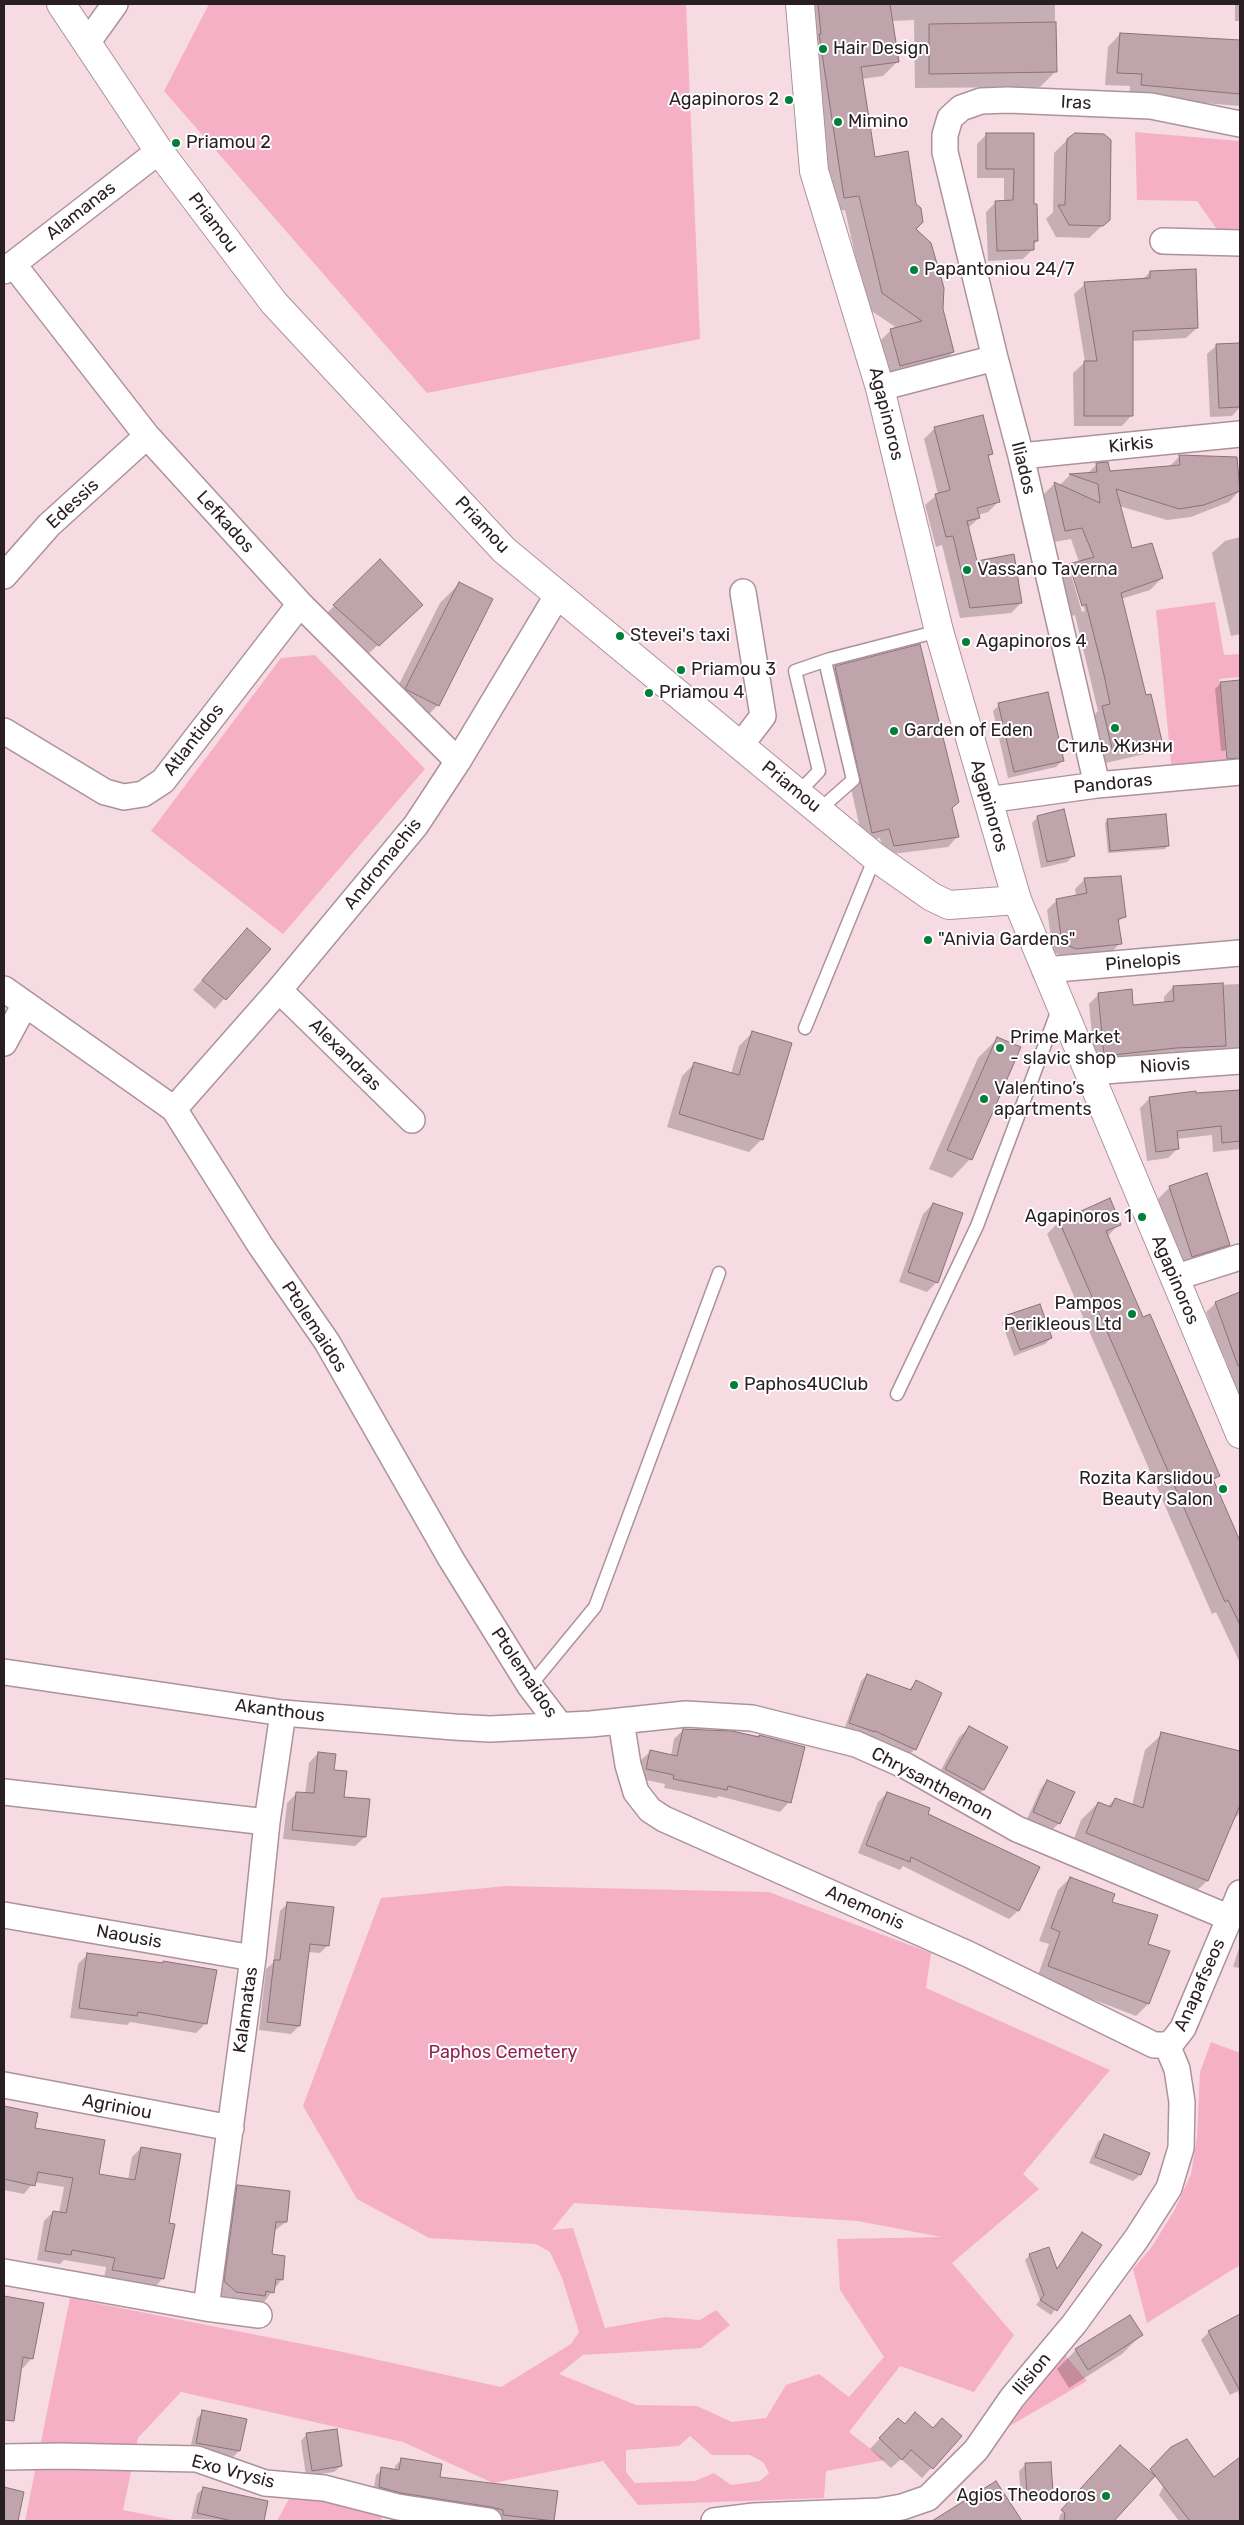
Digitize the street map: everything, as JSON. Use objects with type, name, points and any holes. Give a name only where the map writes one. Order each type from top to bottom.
[{"type":"main road","name":"Priamou","points":[[61,4],[159,151],[274,303],[504,550],[557,596],[875,857],[932,897],[950,905],[1017,900]]},
{"type":"main road","name":"Agapinoros","points":[[800,4],[814,171],[880,388],[939,631],[1017,900],[1240,1434]]},
{"type":"street","points":[[87,43],[115,4]]},
{"type":"street","name":"Iras","points":[[946,152],[946,135],[950,118],[961,108],[981,101],[1008,100],[1151,106],[1240,124]]},
{"type":"street","name":"Alamanas","points":[[8,268],[159,151]]},
{"type":"street","name":"Iliados","points":[[946,152],[995,358],[1021,456],[1096,785]]},
{"type":"street","points":[[1163,241],[1240,242]]},
{"type":"street","name":"Lefkados","points":[[8,268],[147,436],[300,604],[458,761]]},
{"type":"street","points":[[880,388],[995,358]]},
{"type":"street","name":"Kirkis","points":[[1021,456],[1240,434]]},
{"type":"street","name":"Edessis","points":[[4,576],[49,524],[147,436]]},
{"type":"street","points":[[740,746],[763,716],[743,592]]},
{"type":"street","name":"Andromachis","points":[[174,1109],[279,990],[416,825],[458,761],[557,596]]},
{"type":"street","name":"Atlantidos","points":[[4,731],[105,792],[124,797],[143,794],[163,781],[300,604]]},
{"type":"street","name":"Pandoras","points":[[987,800],[1096,785],[1240,772]]},
{"type":"street","name":"Pinelopis","points":[[1045,970],[1240,953]]},
{"type":"street","name":"Ptolemaidos","points":[[4,989],[174,1109],[260,1245],[327,1342],[451,1559],[530,1686],[559,1724]]},
{"type":"street","name":"Alexandras","points":[[279,990],[412,1120]]},
{"type":"street","points":[[4,1043],[25,1004]]},
{"type":"street","name":"Niovis","points":[[1090,1072],[1240,1061]]},
{"type":"street","points":[[1174,1278],[1240,1257]]},
{"type":"street","name":"Akanthous","points":[[4,1672],[283,1713],[490,1729],[559,1724]]},
{"type":"street","name":"Kalamatas","points":[[206,2308],[254,1958],[267,1822],[283,1713]]},
{"type":"street","name":"Chrysanthemon","points":[[559,1724],[621,1721],[686,1714],[720,1715],[787,1725],[856,1744],[906,1766],[1017,1829],[1230,1918]]},
{"type":"street","name":"Anemonis","points":[[621,1721],[628,1765],[636,1792],[650,1810],[664,1819],[968,1954],[1147,2043],[1160,2046],[1167,2045]]},
{"type":"street","points":[[4,1792],[267,1822]]},
{"type":"street","name":"Anapafseos","points":[[1167,2045],[1173,2041],[1183,2028],[1240,1893]]},
{"type":"street","name":"Naousis","points":[[4,1914],[254,1958]]},
{"type":"street","name":"Ilision","points":[[714,2521],[754,2516],[862,2512],[902,2507],[928,2498],[976,2450],[1012,2398],[1074,2324],[1142,2230],[1168,2188],[1181,2148],[1182,2110],[1177,2069],[1167,2045]]},
{"type":"street","name":"Agriniou","points":[[4,2085],[231,2128]]},
{"type":"street","points":[[4,2272],[206,2308],[259,2315]]},
{"type":"street","name":"Exo Vrysis","points":[[4,2457],[62,2456],[196,2459],[265,2483],[324,2488],[398,2507],[490,2521]]},
{"type":"lane","points":[[798,793],[819,771],[795,671],[825,661],[939,631]]},
{"type":"lane","points":[[819,810],[853,780],[825,661]]},
{"type":"lane","points":[[804,1028],[875,857]]},
{"type":"lane","points":[[897,1394],[977,1226],[1060,1004]]},
{"type":"lane","points":[[530,1686],[595,1608],[719,1272]]},
{"type":"green space","points":[[209,4],[686,4],[700,339],[427,393],[164,91]]},
{"type":"green space","points":[[1135,132],[1240,141],[1240,231],[1218,231],[1197,201],[1137,200]]},
{"type":"green space","points":[[1215,602],[1224,655],[1240,654],[1240,677],[1219,679],[1227,767],[1172,772],[1156,610]]},
{"type":"green space","points":[[315,655],[425,769],[283,934],[151,831],[281,658]]},
{"type":"green space","name":"Paphos Cemetery","points":[[506,1886],[769,1892],[931,1953],[926,1988],[1110,2070],[1023,2174],[1039,2189],[952,2263],[1014,2335],[974,2392],[900,2366],[849,2432],[885,2460],[826,2471],[824,2498],[638,2505],[603,2461],[493,2483],[403,2442],[181,2392],[138,2438],[123,2510],[179,2521],[25,2521],[70,2298],[338,2351],[501,2387],[571,2344],[579,2332],[562,2278],[550,2252],[536,2244],[429,2238],[357,2199],[303,2106],[381,1898]],"holes":[[[574,2203],[858,2221],[941,2237],[837,2239],[840,2290],[884,2357],[849,2397],[819,2374],[786,2385],[766,2418],[732,2422],[697,2406],[636,2405],[559,2374],[583,2355],[701,2348],[730,2325],[716,2310],[700,2320],[665,2317],[605,2328],[573,2228],[552,2230]],[[690,2436],[712,2455],[750,2455],[763,2462],[769,2473],[760,2481],[731,2485],[714,2473],[695,2481],[635,2483],[626,2472],[626,2450],[679,2446]]]},
{"type":"green space","points":[[1211,2042],[1240,2053],[1240,2265],[1147,2323],[1133,2269],[1151,2248],[1174,2211],[1191,2174],[1197,2136],[1200,2072]]},
{"type":"green space","points":[[1065,2355],[1087,2381],[1006,2428]]},
{"type":"green space","points":[[290,2497],[383,2511],[381,2521],[277,2521]]},
{"type":"building","points":[[818,4],[890,4],[899,62],[861,67],[875,157],[908,151],[916,204],[921,208],[923,222],[916,229],[931,243],[944,288],[943,309],[954,352],[900,366],[890,329],[922,321],[882,293],[859,196],[844,198],[819,34],[821,34]]},
{"type":"building","points":[[1056,22],[1057,72],[929,74],[929,24]]},
{"type":"building","points":[[1120,33],[1240,40],[1240,94],[1141,85],[1142,74],[1117,73]]},
{"type":"building","points":[[986,133],[1034,133],[1034,204],[1037,204],[1038,241],[1034,241],[1034,250],[997,251],[995,201],[1013,200],[1014,169],[986,169]]},
{"type":"building","points":[[1075,133],[1104,134],[1111,140],[1110,220],[1103,226],[1069,225],[1058,205],[1065,205],[1067,139]]},
{"type":"building","points":[[1196,269],[1198,328],[1133,331],[1133,416],[1084,416],[1084,361],[1097,361],[1084,282],[1150,278],[1150,271]]},
{"type":"building","points":[[1240,343],[1240,407],[1219,408],[1216,344]]},
{"type":"building","points":[[983,415],[993,454],[988,455],[1000,502],[977,508],[980,518],[967,521],[977,561],[1014,554],[1022,603],[970,608],[953,536],[946,537],[935,494],[950,490],[934,427]]},
{"type":"building","points":[[1179,455],[1237,457],[1240,491],[1204,505],[1179,509],[1116,489],[1132,548],[1152,543],[1163,578],[1121,593],[1146,695],[1151,694],[1162,741],[1113,753],[1102,706],[1110,704],[1104,675],[1086,604],[1082,606],[1069,564],[1094,557],[1082,528],[1065,531],[1054,482],[1100,503],[1098,484],[1069,474],[1097,472],[1096,463],[1108,462],[1110,471],[1180,465]]},
{"type":"building","points":[[380,559],[423,605],[379,646],[333,605]]},
{"type":"building","points":[[459,582],[493,599],[439,706],[405,689]]},
{"type":"building","name":"Garden of Eden","points":[[920,644],[959,802],[952,808],[959,837],[894,846],[889,829],[872,833],[835,666]]},
{"type":"building","points":[[1240,680],[1240,758],[1227,759],[1220,682]]},
{"type":"building","points":[[1048,692],[1064,761],[1014,772],[998,703]]},
{"type":"building","points":[[1064,809],[1075,856],[1047,862],[1037,816]]},
{"type":"building","points":[[1166,814],[1169,846],[1110,851],[1107,819]]},
{"type":"building","points":[[1121,876],[1126,917],[1118,919],[1122,944],[1076,949],[1062,943],[1056,899],[1087,893],[1084,878]]},
{"type":"building","points":[[247,928],[271,949],[226,1000],[202,980]]},
{"type":"building","points":[[1223,983],[1226,1046],[1176,1048],[1104,1056],[1098,993],[1132,989],[1133,1005],[1174,1001],[1173,986]]},
{"type":"building","points":[[752,1031],[792,1043],[763,1140],[679,1114],[694,1062],[739,1075]]},
{"type":"building","name":"Valentino’s apartments","points":[[997,1037],[1021,1047],[972,1160],[947,1150]]},
{"type":"building","points":[[1240,1090],[1240,1141],[1222,1143],[1221,1126],[1177,1131],[1179,1149],[1156,1152],[1149,1097],[1196,1091],[1196,1093]]},
{"type":"building","points":[[1207,1173],[1230,1245],[1192,1257],[1169,1186]]},
{"type":"building","points":[[1110,1198],[1121,1225],[1106,1231],[1143,1317],[1150,1314],[1220,1476],[1213,1479],[1240,1541],[1240,1625],[1228,1600],[1225,1602],[1059,1221]]},
{"type":"building","points":[[933,1203],[963,1213],[938,1283],[908,1272]]},
{"type":"building","points":[[1240,1292],[1240,1366],[1238,1366],[1215,1302]]},
{"type":"building","points":[[1040,1304],[1052,1338],[1020,1350],[1007,1315]]},
{"type":"building","points":[[867,1674],[911,1690],[916,1680],[942,1693],[916,1750],[875,1731],[849,1723]]},
{"type":"building","points":[[969,1726],[1008,1747],[984,1790],[945,1769]]},
{"type":"building","points":[[683,1729],[732,1731],[759,1737],[759,1735],[805,1747],[791,1803],[728,1786],[727,1790],[673,1779],[674,1775],[646,1769],[650,1750],[677,1756]]},
{"type":"building","points":[[1161,1732],[1240,1751],[1240,1805],[1208,1881],[1086,1833],[1098,1802],[1111,1807],[1115,1798],[1143,1808]]},
{"type":"building","points":[[318,1752],[336,1754],[334,1770],[347,1771],[344,1797],[370,1799],[366,1837],[292,1830],[296,1792],[314,1793]]},
{"type":"building","points":[[1047,1780],[1075,1792],[1060,1824],[1033,1812]]},
{"type":"building","points":[[887,1792],[930,1808],[928,1814],[1040,1867],[1019,1911],[911,1857],[910,1862],[866,1845]]},
{"type":"building","points":[[1070,1877],[1115,1894],[1112,1902],[1158,1915],[1148,1944],[1170,1951],[1149,2004],[1048,1966],[1060,1932],[1051,1928]]},
{"type":"building","points":[[287,1902],[334,1907],[329,1946],[310,1944],[300,2026],[267,2022],[274,1960],[280,1960]]},
{"type":"building","points":[[87,1953],[163,1963],[163,1961],[217,1970],[207,2024],[138,2012],[137,2016],[79,2008]]},
{"type":"building","points":[[4,2106],[38,2113],[35,2128],[105,2140],[99,2174],[135,2180],[141,2147],[181,2154],[169,2223],[175,2224],[164,2279],[112,2270],[115,2258],[72,2250],[71,2255],[45,2251],[53,2211],[66,2213],[73,2178],[38,2172],[35,2186],[4,2179]]},
{"type":"building","points":[[1104,2134],[1150,2153],[1141,2175],[1095,2157]]},
{"type":"building","points":[[237,2185],[290,2191],[287,2222],[276,2222],[272,2254],[285,2256],[283,2280],[276,2279],[274,2293],[266,2291],[265,2296],[236,2292],[224,2281]]},
{"type":"building","points":[[1082,2232],[1102,2245],[1057,2311],[1040,2300],[1044,2295],[1029,2254],[1049,2247],[1057,2269]]},
{"type":"building","points":[[4,2296],[44,2303],[33,2359],[23,2357],[14,2421],[4,2420]]},
{"type":"building","points":[[1240,2314],[1240,2391],[1208,2331]]},
{"type":"building","points":[[1130,2315],[1143,2335],[1088,2370],[1075,2349]]},
{"type":"building","points":[[202,2410],[247,2419],[240,2451],[196,2443]]},
{"type":"building","points":[[915,2412],[933,2428],[942,2418],[962,2436],[933,2469],[911,2450],[902,2460],[879,2438],[898,2418],[905,2424]]},
{"type":"building","points":[[337,2429],[342,2466],[312,2471],[306,2433]]},
{"type":"building","points":[[1187,2439],[1214,2477],[1240,2457],[1240,2521],[1190,2521],[1150,2469],[1171,2447]]},
{"type":"building","name":"Agios Theodoros","points":[[1120,2445],[1155,2476],[1114,2521],[1064,2521],[1065,2513],[1061,2510]]},
{"type":"building","points":[[401,2458],[442,2464],[440,2477],[558,2491],[554,2521],[503,2515],[503,2510],[491,2507],[401,2493],[379,2487],[381,2467],[399,2470]]},
{"type":"building","points":[[1051,2462],[1053,2493],[1027,2495],[1025,2463]]},
{"type":"building","points":[[996,2481],[1022,2521],[932,2521]]},
{"type":"building","points":[[4,2487],[24,2492],[18,2521],[4,2521]]},
{"type":"building","points":[[203,2487],[268,2501],[264,2521],[232,2521],[197,2513]]},
{"type":"place","name":"Hair Design","points":[[823,49]]},
{"type":"place","name":"Agapinoros 2","points":[[789,100]]},
{"type":"place","name":"Mimino","points":[[838,122]]},
{"type":"place","name":"Priamou 2","points":[[176,143]]},
{"type":"place","name":"Papantoniou 24/7","points":[[914,270]]},
{"type":"place","name":"Vassano Taverna","points":[[967,570]]},
{"type":"place","name":"Stevei's taxi","points":[[620,636]]},
{"type":"place","name":"Agapinoros 4","points":[[966,642]]},
{"type":"place","name":"Priamou 3","points":[[681,670]]},
{"type":"place","name":"Priamou 4","points":[[649,693]]},
{"type":"place","name":"Стиль Жизни","points":[[1115,728]]},
{"type":"place","name":"Garden of Eden","points":[[894,731]]},
{"type":"place","name":"\"Anivia Gardens\"","points":[[928,940]]},
{"type":"place","name":"Prime Market - slavic shop","points":[[1000,1048]]},
{"type":"place","name":"Valentino’s apartments","points":[[984,1099]]},
{"type":"place","name":"Agapinoros 1","points":[[1142,1217]]},
{"type":"place","name":"Pampos Perikleous Ltd","points":[[1132,1314]]},
{"type":"place","name":"Paphos4UClub","points":[[734,1385]]},
{"type":"place","name":"Rozita Karslidou Beauty Salon","points":[[1223,1489]]},
{"type":"place","name":"Agios Theodoros","points":[[1106,2496]]}]
